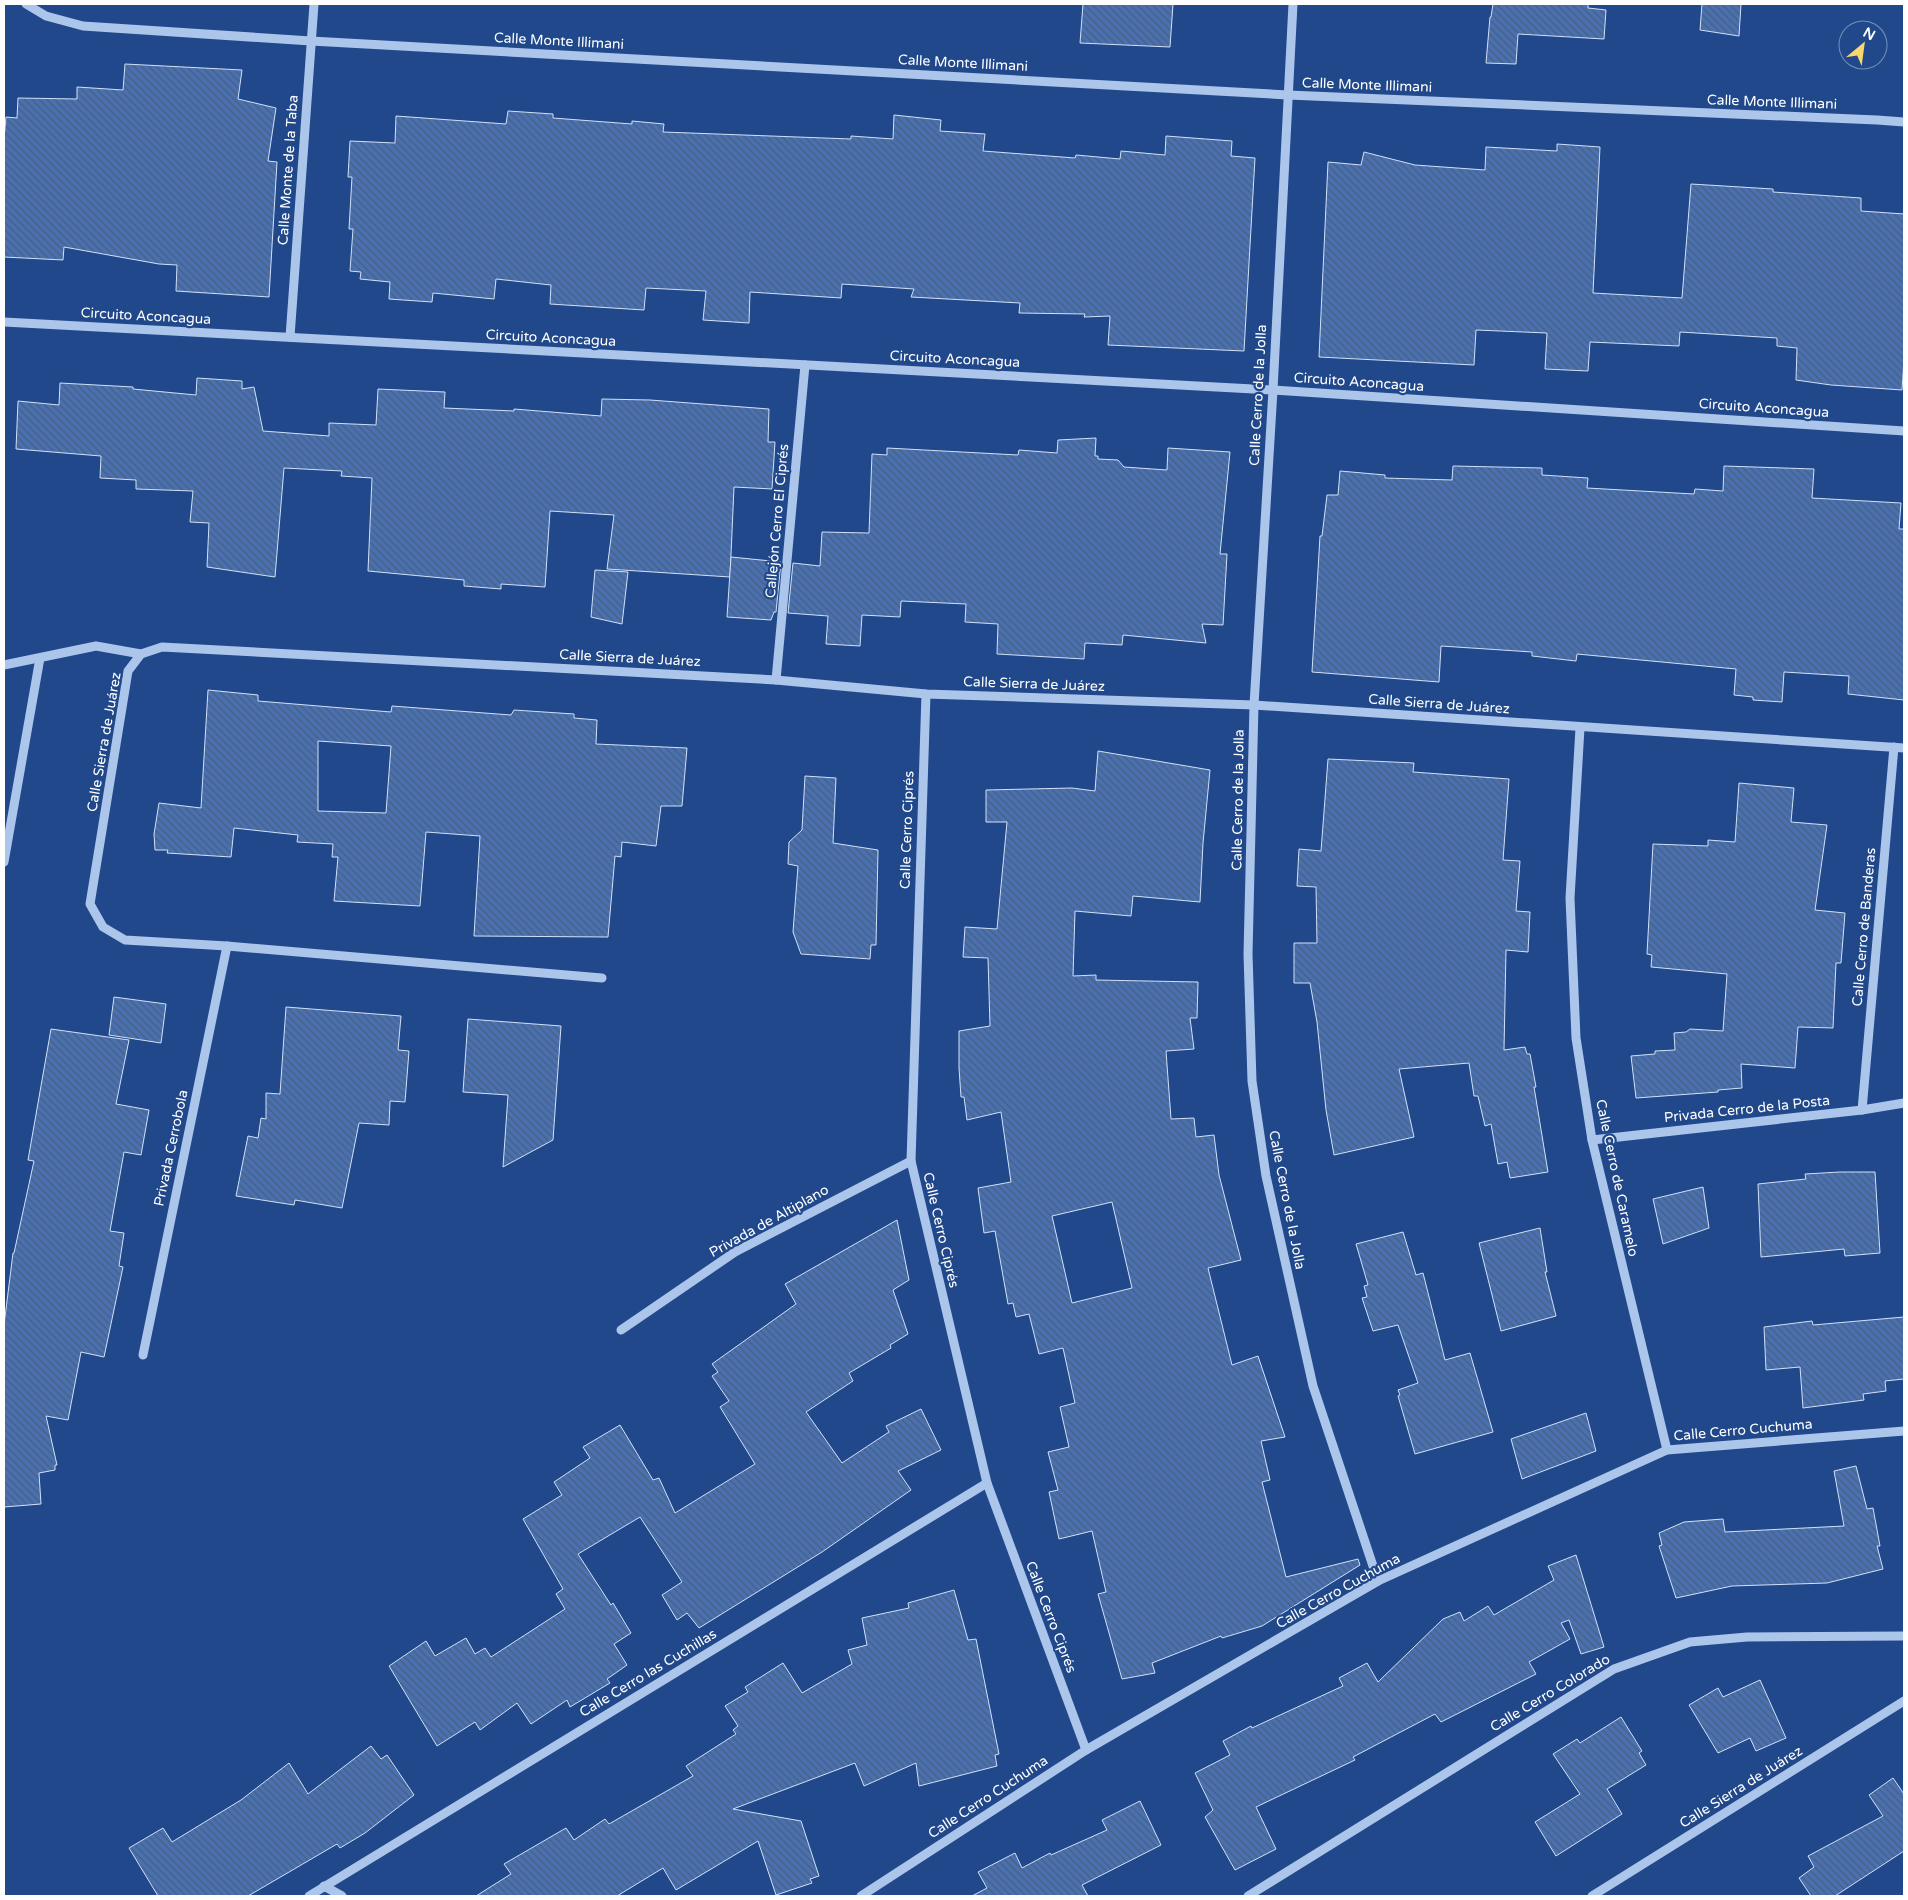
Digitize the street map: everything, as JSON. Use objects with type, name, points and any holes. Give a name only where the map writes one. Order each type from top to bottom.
[{"type":"street","name":"Calle Monte Illimani","points":[[26,4],[46,16],[83,26],[1288,95],[1904,122]]},
{"type":"street","name":"Calle Monte de la Taba","points":[[290,338],[314,4]]},
{"type":"street","name":"Calle Cerro de la Jolla","points":[[1293,4],[1254,705],[1248,954],[1252,1081],[1266,1176],[1313,1386],[1378,1581]]},
{"type":"street","name":"Circuito Aconcagua","points":[[4,322],[1273,390],[1904,430]]},
{"type":"street","name":"Callejón Cerro El Ciprés","points":[[776,680],[805,365]]},
{"type":"street","points":[[4,665],[96,646],[141,654]]},
{"type":"street","name":"Calle Sierra de Juárez","points":[[602,978],[227,946],[125,940],[102,927],[90,904],[128,671],[141,654],[162,647],[776,680],[926,694],[1254,705],[1904,748]]},
{"type":"street","points":[[4,862],[40,658]]},
{"type":"street","name":"Calle Cerro Ciprés","points":[[926,694],[911,1161],[986,1483],[1086,1750]]},
{"type":"street","name":"Calle Cerro de Caramelo","points":[[1580,728],[1570,898],[1576,1038],[1592,1140],[1668,1450]]},
{"type":"street","name":"Calle Cerro de Banderas","points":[[1862,1110],[1894,747]]},
{"type":"street","name":"Privada Cerrobola","points":[[143,1355],[227,946]]},
{"type":"street","name":"Privada Cerro de la Posta","points":[[1592,1140],[1862,1110],[1904,1103]]},
{"type":"street","name":"Privada de Altiplano","points":[[621,1330],[735,1252],[911,1161]]},
{"type":"street","name":"Calle Cerro Cuchuma","points":[[861,1896],[1086,1750],[1378,1581],[1668,1450],[1904,1431]]},
{"type":"street","name":"Calle Cerro las Cuchillas","points":[[309,1896],[986,1483]]},
{"type":"street","name":"Calle Cerro Colorado","points":[[1248,1896],[1614,1669],[1690,1642],[1747,1638],[1904,1636]]},
{"type":"street","name":"Calle Sierra de Juárez","points":[[1592,1896],[1904,1701]]},
{"type":"street","points":[[324,1886],[342,1896]]},
{"type":"building","points":[[1083,4],[1173,4],[1170,47],[1080,43]]},
{"type":"building","points":[[1493,4],[1588,4],[1588,8],[1606,10],[1604,39],[1518,34],[1516,64],[1486,63]]},
{"type":"building","points":[[1702,4],[1741,4],[1739,36],[1700,30]]},
{"type":"building","points":[[125,64],[242,70],[238,99],[276,108],[268,161],[277,162],[269,297],[176,291],[177,265],[159,264],[64,247],[63,260],[4,257],[4,139],[6,117],[17,118],[18,98],[77,99],[77,87],[123,90]]},
{"type":"building","points":[[508,111],[553,114],[553,118],[632,124],[632,121],[664,124],[663,132],[851,139],[851,136],[893,139],[894,115],[941,120],[940,131],[985,134],[983,151],[1075,158],[1076,155],[1120,159],[1121,151],[1165,155],[1166,136],[1232,141],[1231,156],[1255,158],[1244,351],[1108,345],[1110,316],[1084,317],[1085,314],[1019,313],[1020,303],[911,297],[914,289],[842,284],[841,298],[750,292],[749,323],[703,320],[706,291],[646,288],[644,310],[550,304],[551,285],[496,279],[494,299],[433,293],[432,302],[389,299],[390,282],[360,279],[361,272],[350,271],[353,229],[349,229],[352,177],[348,177],[350,141],[395,143],[396,116],[506,124]]},
{"type":"building","points":[[1557,144],[1600,147],[1593,293],[1682,298],[1691,184],[1773,189],[1773,192],[1861,198],[1861,211],[1904,214],[1904,360],[1902,390],[1831,385],[1796,380],[1797,348],[1777,346],[1777,338],[1680,332],[1679,346],[1590,342],[1588,371],[1545,369],[1547,333],[1476,330],[1474,365],[1319,357],[1328,162],[1361,165],[1364,152],[1415,165],[1485,170],[1486,147],[1557,151]]},
{"type":"building","points":[[197,378],[242,381],[242,389],[254,387],[263,431],[329,436],[329,423],[376,425],[378,389],[445,392],[444,408],[514,411],[514,409],[601,416],[602,399],[650,400],[769,409],[768,442],[775,442],[772,489],[734,487],[730,577],[607,569],[614,515],[550,511],[545,587],[501,584],[501,589],[464,586],[464,580],[368,571],[372,478],[341,476],[342,471],[284,468],[275,577],[207,567],[209,523],[190,522],[193,491],[136,489],[136,480],[100,478],[101,456],[16,449],[18,401],[59,405],[60,383],[133,387],[133,389],[196,395]]},
{"type":"building","points":[[1096,438],[1095,456],[1098,456],[1098,459],[1118,460],[1124,467],[1167,470],[1168,448],[1230,452],[1220,554],[1227,554],[1223,625],[1202,624],[1206,643],[1123,635],[1122,645],[1085,643],[1084,659],[997,654],[998,624],[965,622],[966,604],[901,601],[900,617],[862,615],[860,646],[826,644],[828,616],[788,613],[793,563],[820,566],[822,532],[869,533],[872,454],[887,455],[887,448],[1018,455],[1019,450],[1057,453],[1058,440]]},
{"type":"building","points":[[1453,466],[1542,468],[1542,475],[1588,478],[1587,488],[1694,494],[1695,489],[1723,491],[1724,466],[1814,469],[1812,498],[1901,503],[1899,529],[1904,529],[1904,700],[1848,694],[1849,676],[1784,672],[1782,702],[1753,700],[1753,697],[1734,695],[1736,669],[1577,654],[1576,661],[1532,656],[1532,652],[1441,646],[1439,682],[1312,672],[1320,536],[1322,536],[1327,495],[1338,495],[1340,471],[1385,475],[1385,478],[1452,480]]},
{"type":"building","points":[[731,557],[781,562],[776,612],[774,612],[771,620],[727,617]]},
{"type":"building","points":[[595,570],[628,572],[622,624],[591,617]]},
{"type":"building","points":[[208,690],[258,695],[258,701],[391,712],[392,706],[511,715],[514,710],[574,714],[574,718],[597,720],[596,744],[687,748],[682,806],[661,806],[656,846],[622,842],[621,857],[615,856],[608,937],[474,936],[480,836],[426,832],[420,906],[334,901],[338,857],[332,857],[333,844],[297,842],[298,835],[234,828],[231,857],[167,853],[168,850],[155,850],[154,834],[159,803],[201,808]],"holes":[[[318,741],[391,746],[386,813],[318,811]]]},
{"type":"building","points":[[1098,751],[1210,770],[1200,902],[1133,896],[1131,916],[1075,911],[1073,976],[1096,975],[1096,980],[1198,982],[1197,1018],[1190,1018],[1194,1049],[1166,1051],[1171,1119],[1194,1118],[1196,1137],[1214,1135],[1219,1175],[1241,1260],[1208,1268],[1232,1365],[1258,1356],[1285,1437],[1261,1441],[1270,1480],[1262,1482],[1286,1577],[1358,1559],[1360,1565],[1262,1626],[1222,1638],[1221,1636],[1152,1663],[1155,1673],[1122,1679],[1098,1594],[1106,1592],[1092,1531],[1059,1539],[1049,1492],[1058,1490],[1048,1452],[1069,1447],[1060,1407],[1075,1403],[1063,1348],[1039,1354],[1029,1314],[1016,1317],[1013,1303],[1008,1304],[995,1231],[984,1233],[978,1188],[1011,1182],[1001,1112],[967,1120],[964,1097],[961,1097],[959,1068],[959,1031],[990,1026],[988,958],[963,957],[965,927],[997,929],[1007,822],[986,822],[986,790],[1072,788],[1095,791]],"holes":[[[1112,1202],[1132,1288],[1072,1303],[1052,1216]]]},
{"type":"building","points":[[1328,759],[1414,763],[1413,772],[1509,779],[1503,860],[1520,861],[1516,911],[1530,912],[1528,952],[1506,950],[1504,1050],[1525,1047],[1527,1054],[1530,1054],[1548,1172],[1510,1178],[1507,1162],[1498,1164],[1491,1124],[1485,1126],[1478,1096],[1474,1096],[1469,1063],[1399,1069],[1414,1137],[1334,1155],[1326,1110],[1317,1022],[1310,983],[1294,983],[1294,943],[1317,943],[1316,887],[1297,886],[1299,849],[1321,851]]},
{"type":"building","points":[[805,776],[836,778],[833,843],[878,850],[876,945],[871,945],[870,959],[801,954],[793,932],[798,866],[788,864],[789,842],[802,830]]},
{"type":"building","points":[[1739,783],[1794,788],[1791,822],[1827,825],[1815,910],[1845,913],[1841,963],[1836,963],[1833,1028],[1798,1027],[1795,1068],[1741,1064],[1742,1088],[1718,1090],[1718,1092],[1636,1098],[1631,1056],[1655,1054],[1655,1051],[1675,1050],[1674,1033],[1686,1032],[1690,1029],[1723,1031],[1727,974],[1651,967],[1652,955],[1647,954],[1653,844],[1708,846],[1708,840],[1735,842]]},
{"type":"building","points":[[114,997],[166,1004],[161,1043],[109,1035]]},
{"type":"building","points":[[286,1007],[401,1016],[398,1050],[409,1051],[405,1102],[390,1101],[389,1125],[359,1123],[342,1208],[295,1200],[294,1205],[236,1196],[248,1136],[258,1138],[261,1118],[266,1119],[266,1093],[280,1094]]},
{"type":"building","points":[[468,1019],[561,1026],[553,1140],[503,1167],[508,1095],[463,1092]]},
{"type":"building","points":[[51,1029],[129,1040],[116,1104],[149,1110],[141,1155],[124,1152],[110,1231],[124,1233],[119,1266],[123,1267],[104,1357],[81,1352],[68,1420],[46,1416],[57,1465],[55,1465],[55,1470],[39,1473],[41,1504],[4,1507],[4,1325],[13,1253],[34,1161],[28,1160]]},
{"type":"building","points":[[1875,1172],[1880,1253],[1845,1256],[1844,1249],[1761,1257],[1758,1184],[1806,1179],[1805,1174]]},
{"type":"building","points":[[1703,1187],[1709,1228],[1663,1244],[1653,1199]]},
{"type":"building","points":[[897,1220],[909,1280],[893,1290],[908,1334],[890,1345],[891,1348],[849,1373],[853,1381],[806,1412],[842,1463],[889,1432],[886,1426],[921,1409],[941,1450],[898,1471],[911,1490],[822,1552],[699,1628],[687,1613],[677,1620],[662,1595],[682,1582],[640,1517],[578,1554],[611,1605],[613,1603],[631,1633],[614,1644],[627,1665],[607,1679],[610,1683],[570,1707],[567,1700],[531,1724],[517,1703],[480,1730],[475,1722],[437,1746],[389,1666],[426,1641],[435,1656],[466,1638],[475,1654],[485,1648],[491,1657],[565,1609],[556,1594],[563,1589],[523,1519],[562,1495],[554,1482],[590,1458],[583,1447],[620,1425],[653,1480],[659,1478],[675,1513],[755,1464],[720,1407],[729,1401],[712,1376],[718,1372],[712,1364],[796,1304],[785,1284]]},
{"type":"building","points":[[1540,1228],[1547,1272],[1545,1272],[1556,1316],[1501,1331],[1479,1243]]},
{"type":"building","points":[[1403,1232],[1416,1275],[1423,1273],[1445,1360],[1470,1353],[1493,1432],[1415,1454],[1398,1396],[1400,1395],[1398,1390],[1418,1383],[1398,1325],[1373,1331],[1362,1298],[1367,1297],[1364,1286],[1368,1285],[1356,1244]]},
{"type":"building","points":[[1904,1317],[1904,1379],[1885,1381],[1886,1391],[1863,1394],[1864,1400],[1803,1408],[1800,1367],[1766,1370],[1764,1327],[1812,1321],[1813,1325]]},
{"type":"building","points":[[1586,1413],[1596,1451],[1522,1479],[1511,1439]]},
{"type":"building","points":[[1856,1466],[1867,1509],[1873,1508],[1880,1546],[1877,1546],[1883,1569],[1827,1583],[1732,1586],[1676,1598],[1659,1546],[1662,1545],[1659,1533],[1684,1522],[1723,1519],[1725,1532],[1844,1526],[1834,1471]]},
{"type":"building","points":[[1576,1555],[1604,1647],[1581,1654],[1569,1620],[1561,1623],[1570,1639],[1529,1662],[1536,1674],[1441,1722],[1435,1714],[1353,1757],[1355,1760],[1256,1807],[1276,1849],[1235,1870],[1205,1817],[1213,1810],[1195,1773],[1230,1755],[1223,1741],[1251,1726],[1252,1728],[1343,1686],[1339,1678],[1367,1663],[1378,1682],[1443,1619],[1460,1612],[1464,1621],[1488,1606],[1494,1615],[1554,1580],[1548,1566]]},
{"type":"building","points":[[954,1590],[968,1640],[976,1639],[999,1754],[995,1755],[997,1766],[919,1786],[916,1763],[864,1786],[855,1763],[733,1809],[801,1821],[819,1876],[810,1879],[812,1883],[776,1895],[758,1841],[676,1890],[663,1868],[617,1896],[476,1896],[511,1874],[504,1864],[566,1828],[574,1840],[605,1819],[609,1824],[693,1776],[686,1766],[736,1734],[733,1730],[738,1726],[725,1706],[748,1692],[745,1687],[783,1663],[802,1693],[852,1664],[848,1650],[867,1645],[862,1618],[909,1608],[908,1603]]},
{"type":"building","points":[[1760,1680],[1786,1738],[1756,1751],[1750,1738],[1718,1753],[1689,1705],[1718,1688],[1723,1697]]},
{"type":"building","points":[[1621,1717],[1642,1751],[1639,1753],[1646,1765],[1607,1789],[1622,1814],[1556,1856],[1535,1822],[1580,1794],[1553,1754],[1577,1739],[1580,1743]]},
{"type":"building","points":[[371,1746],[381,1759],[387,1755],[414,1795],[365,1833],[340,1848],[337,1844],[248,1896],[158,1896],[129,1848],[163,1828],[172,1842],[241,1800],[289,1763],[308,1794]]},
{"type":"building","points":[[1893,1778],[1904,1794],[1904,1851],[1835,1896],[1811,1896],[1799,1878],[1814,1867],[1808,1856],[1883,1816],[1869,1795]]},
{"type":"building","points":[[1140,1801],[1161,1845],[1082,1885],[1088,1896],[972,1896],[987,1888],[978,1872],[1015,1853],[1022,1868],[1050,1853],[1051,1855],[1107,1830],[1102,1820]]}]
